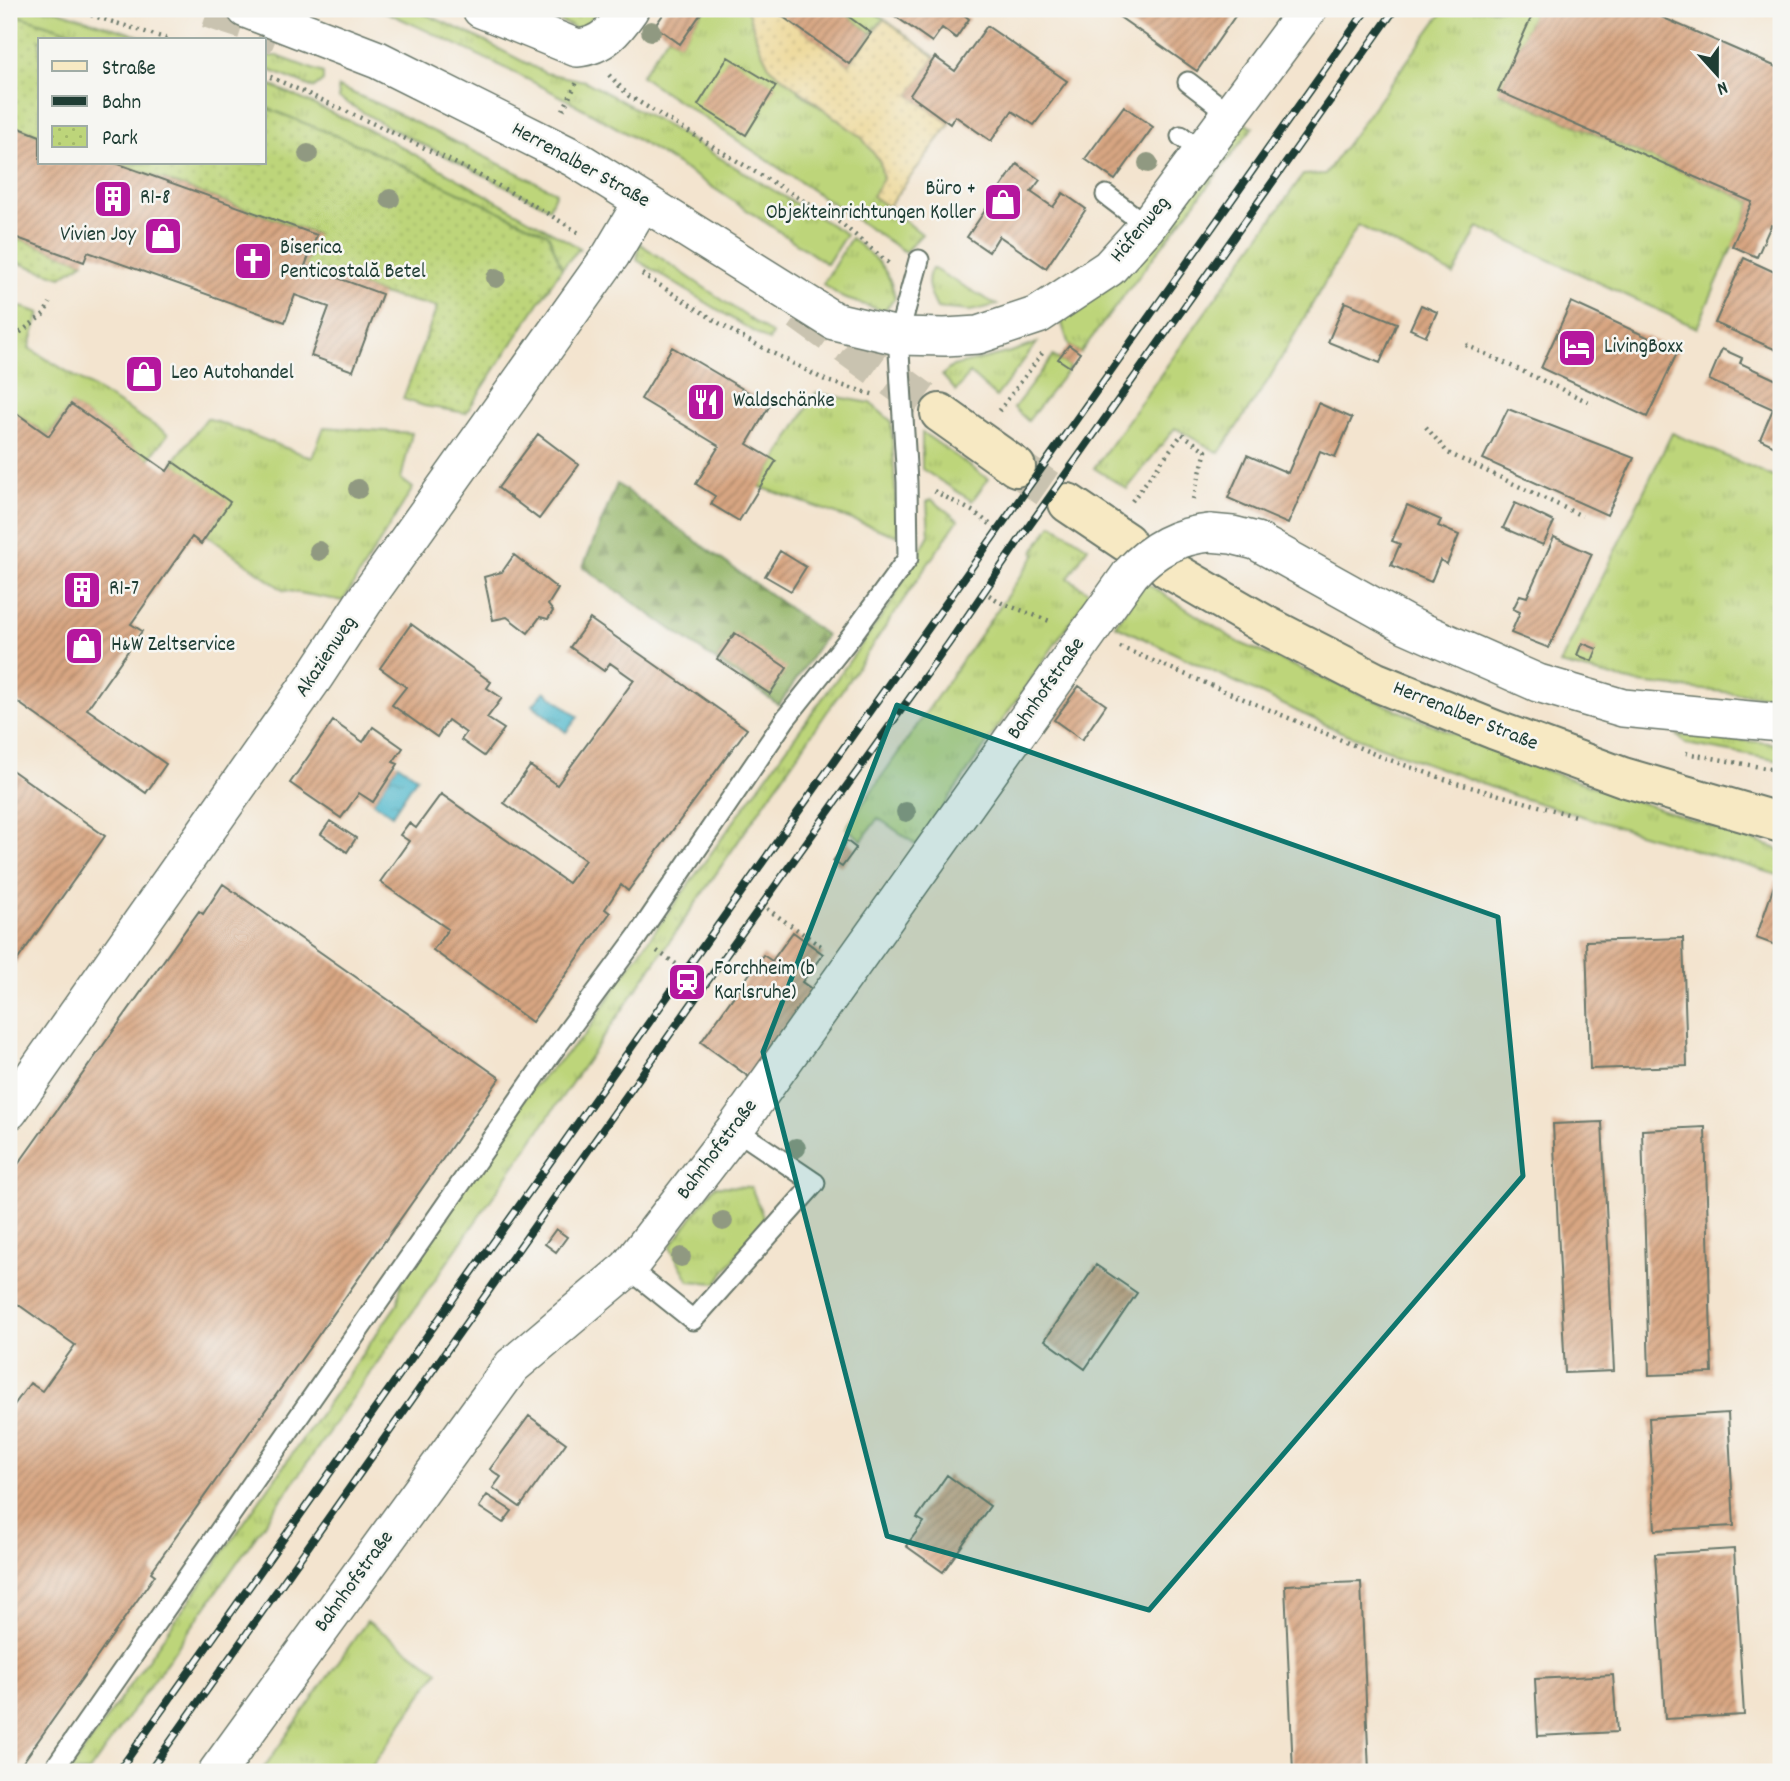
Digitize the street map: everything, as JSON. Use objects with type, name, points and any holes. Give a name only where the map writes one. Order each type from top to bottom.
[{"type":"main road","points":[[940,413],[1016,467]]},
{"type":"main road","name":"Herrenalber Straße","points":[[1068,503],[1141,561],[1374,681],[1495,730],[1623,777],[1781,823]]},
{"type":"street","name":"Herrenalber Straße","points":[[251,9],[391,66],[574,158],[834,321],[898,336]]},
{"type":"street","points":[[481,9],[577,48],[591,47],[614,32],[631,9]]},
{"type":"street","name":"Häfenweg","points":[[898,336],[978,335],[1038,316],[1109,268],[1147,226],[1192,144],[1231,115],[1308,9]]},
{"type":"street","name":"Akazienweg","points":[[9,1111],[315,676],[363,603],[611,255],[643,201]]},
{"type":"street","points":[[1202,534],[1233,535],[1256,541],[1407,625],[1538,683],[1623,708],[1781,723]]},
{"type":"street","name":"Bahnhofstraße","points":[[217,1772],[512,1366],[628,1268],[735,1129],[1086,633],[1141,561],[1161,546],[1202,534]]},
{"type":"lane","points":[[1188,82],[1231,115]]},
{"type":"lane","points":[[1106,195],[1147,226]]},
{"type":"lane","points":[[52,1772],[550,1055],[637,937],[786,718],[852,635],[908,558],[907,482],[898,336],[919,260]]},
{"type":"lane","points":[[628,1268],[693,1320],[815,1183],[735,1129]]},
{"type":"path","points":[[71,9],[165,38]]},
{"type":"path","points":[[591,47],[605,70],[629,96],[842,224],[913,284]]},
{"type":"path","points":[[9,341],[44,314],[50,303]]},
{"type":"path","points":[[998,412],[1049,344]]},
{"type":"path","points":[[1466,345],[1593,404]]},
{"type":"path","points":[[1426,428],[1448,453],[1582,516]]},
{"type":"path","points":[[1129,505],[1182,434],[1206,451],[1190,510],[1202,534]]},
{"type":"path","points":[[907,482],[923,486],[974,512],[990,524]]},
{"type":"path","points":[[989,595],[1015,608],[1086,633]]},
{"type":"path","points":[[1137,654],[1384,758],[1455,783],[1575,816]]},
{"type":"path","points":[[766,909],[850,966]]},
{"type":"highlighted area","points":[[897,705],[1498,917],[1523,1176],[1149,1610],[887,1536],[763,1052]]},
{"type":"green space","points":[[9,9],[52,9],[146,38],[91,38],[9,13]]},
{"type":"green space","points":[[380,9],[414,9],[545,73],[585,81],[662,123],[846,234],[827,264],[701,180],[604,120],[524,77]]},
{"type":"green space","points":[[534,9],[600,9],[583,32]]},
{"type":"green space","points":[[704,9],[747,9],[759,46],[799,92],[863,138],[880,162],[883,179],[873,196],[922,234],[905,252],[641,76],[668,36],[680,43]]},
{"type":"green space","points":[[838,9],[869,9],[884,19],[871,33]]},
{"type":"green space","points":[[1445,9],[1535,9],[1499,92],[1752,202],[1697,328],[1478,227],[1454,275],[1358,225],[1269,379],[1219,453],[1175,428],[1127,489],[1094,468],[1303,175],[1325,174]]},
{"type":"green space","points":[[9,13],[91,38],[38,38],[38,135],[9,124]]},
{"type":"green space","points":[[266,56],[277,56],[323,73],[323,81],[314,88],[266,69]]},
{"type":"green space","points":[[266,83],[380,135],[580,248],[562,268],[548,234],[352,143],[266,108]]},
{"type":"green space","points":[[338,87],[556,192],[549,208],[390,128],[339,98]]},
{"type":"green space","points":[[266,108],[352,142],[548,234],[562,268],[466,413],[424,406],[403,399],[437,307],[382,294],[305,266],[316,234],[119,164],[266,164]]},
{"type":"green space","points":[[1244,122],[1253,127],[1080,353],[1069,345],[1060,318]]},
{"type":"green space","points":[[9,235],[84,262],[61,277],[9,260]]},
{"type":"green space","points":[[851,238],[874,257],[889,279],[895,298],[884,311],[843,298],[823,284]]},
{"type":"green space","points":[[639,243],[772,334],[769,341],[637,260]]},
{"type":"green space","points":[[932,268],[997,305],[970,311],[937,308],[928,283]]},
{"type":"green space","points":[[9,303],[40,313],[29,348],[168,434],[149,459],[71,405],[49,436],[9,408]]},
{"type":"green space","points":[[1037,343],[996,397],[970,373],[956,391],[942,375],[953,366]]},
{"type":"green space","points":[[1053,356],[1070,367],[1028,421],[1014,408]]},
{"type":"green space","points":[[816,393],[870,403],[891,421],[898,536],[760,487]]},
{"type":"green space","points":[[207,418],[312,458],[324,427],[412,433],[401,479],[413,488],[343,601],[283,590],[207,535],[173,462]]},
{"type":"green space","points":[[922,432],[988,479],[972,501],[922,469]]},
{"type":"green space","points":[[1672,433],[1781,480],[1781,698],[1638,683],[1560,664]]},
{"type":"green space","points":[[617,484],[826,635],[779,705],[583,567]]},
{"type":"green space","points":[[931,499],[958,520],[309,1461],[89,1772],[69,1772],[398,1303],[402,1275],[532,1088],[585,1035],[622,977],[889,606],[929,535],[927,502]]},
{"type":"green space","points":[[1052,524],[1088,547],[1068,578],[1090,593],[917,845],[878,818],[862,840],[846,828],[1036,554],[1033,552]]},
{"type":"green space","points":[[1146,583],[1240,643],[1515,760],[1781,850],[1781,876],[1512,795],[1339,731],[1115,625]]},
{"type":"green space","points":[[1677,735],[1781,744],[1781,761],[1686,744]]},
{"type":"green space","points":[[715,1186],[751,1187],[764,1219],[716,1283],[689,1281],[670,1247]]},
{"type":"green space","points":[[367,1621],[438,1671],[368,1772],[261,1772]]},
{"type":"sand","points":[[747,9],[774,9],[849,64],[884,19],[935,57],[910,95],[950,124],[888,207],[872,196],[883,179],[880,162],[862,138],[770,68],[759,46]]},
{"type":"water","points":[[545,691],[578,717],[566,732],[533,705]]},
{"type":"water","points":[[398,764],[417,777],[392,815],[373,802]]},
{"type":"building","points":[[667,9],[704,9],[680,44],[655,26]]},
{"type":"building","points":[[772,9],[838,9],[871,33],[849,64]]},
{"type":"building","points":[[885,9],[957,9],[969,19],[956,38],[942,28],[932,42]]},
{"type":"building","points":[[1108,9],[1240,9],[1197,71]]},
{"type":"building","points":[[1535,9],[1643,9],[1781,69],[1781,230],[1771,225],[1757,257],[1732,246],[1752,202],[1498,91]]},
{"type":"building","points":[[987,26],[1067,81],[1034,125],[1012,111],[991,141],[955,116],[950,124],[910,95],[935,57],[955,71]]},
{"type":"building","points":[[728,57],[776,86],[746,135],[698,105]]},
{"type":"building","points":[[1124,106],[1153,127],[1115,180],[1085,159]]},
{"type":"building","name":"R1-8","points":[[9,124],[38,135],[38,164],[119,164],[317,235],[305,266],[382,294],[353,371],[311,356],[329,307],[295,295],[285,322],[88,252],[84,262],[9,235]]},
{"type":"building","points":[[1017,164],[1040,180],[1031,192],[1053,207],[1063,193],[1086,209],[1046,268],[999,236],[989,252],[967,237]]},
{"type":"building","points":[[1744,258],[1781,275],[1781,352],[1715,323]]},
{"type":"building","points":[[1345,302],[1397,323],[1380,363],[1328,342]]},
{"type":"building","points":[[1571,302],[1678,351],[1647,417],[1541,368]]},
{"type":"building","points":[[1421,305],[1437,312],[1426,336],[1410,329]]},
{"type":"building","points":[[1069,345],[1080,353],[1070,367],[1058,359]]},
{"type":"building","name":"Waldschänke","points":[[672,347],[770,405],[747,444],[776,461],[739,521],[711,504],[715,496],[696,484],[719,446],[641,399]]},
{"type":"building","points":[[1722,349],[1742,358],[1740,363],[1781,382],[1781,449],[1760,439],[1773,409],[1709,380]]},
{"type":"building","points":[[1318,403],[1352,418],[1335,457],[1320,451],[1288,524],[1228,498],[1247,455],[1288,473]]},
{"type":"building","name":"R1-7","points":[[71,404],[167,471],[173,462],[230,502],[201,544],[192,537],[131,624],[142,631],[87,709],[166,764],[146,793],[9,696],[9,408],[49,436]]},
{"type":"building","points":[[1508,409],[1634,458],[1607,515],[1483,459]]},
{"type":"building","points":[[538,434],[579,465],[539,519],[498,488]]},
{"type":"building","points":[[1515,503],[1554,522],[1543,545],[1503,528]]},
{"type":"building","points":[[1407,505],[1441,520],[1438,526],[1459,535],[1447,564],[1440,560],[1431,582],[1391,565],[1400,544],[1392,541]]},
{"type":"building","points":[[1554,537],[1592,554],[1549,648],[1511,633],[1520,612],[1513,609],[1520,595],[1527,597]]},
{"type":"building","points":[[780,551],[806,567],[791,591],[765,576]]},
{"type":"building","points":[[514,555],[558,589],[548,605],[553,611],[548,619],[540,617],[528,633],[507,617],[493,620],[484,577],[502,572]]},
{"type":"building","points":[[590,619],[747,729],[628,891],[621,885],[605,909],[610,913],[532,1022],[433,950],[448,929],[380,882],[409,841],[400,835],[409,823],[416,828],[441,794],[568,883],[585,860],[504,803],[530,766],[557,785],[634,680],[610,663],[604,671],[570,647]]},
{"type":"building","points":[[411,624],[491,682],[487,688],[502,698],[487,718],[504,729],[484,756],[461,740],[466,733],[448,720],[437,737],[392,705],[406,687],[380,668]]},
{"type":"building","points":[[735,633],[787,668],[770,694],[717,659]]},
{"type":"building","points":[[1582,643],[1597,649],[1592,661],[1577,655]]},
{"type":"building","points":[[1079,686],[1106,705],[1082,740],[1054,720]]},
{"type":"building","points":[[333,721],[363,742],[373,727],[403,748],[393,762],[398,764],[373,802],[359,793],[341,818],[290,783]]},
{"type":"building","points":[[9,768],[105,836],[9,972]]},
{"type":"building","points":[[330,821],[356,838],[347,852],[321,834]]},
{"type":"building","points":[[847,841],[856,848],[842,867],[833,861]]},
{"type":"building","points":[[1776,880],[1781,881],[1781,947],[1756,938]]},
{"type":"building","points":[[223,884],[500,1078],[151,1572],[155,1575],[16,1772],[9,1772],[9,1412],[30,1383],[42,1391],[75,1345],[9,1298],[9,1177],[199,911],[203,914]]},
{"type":"building","points":[[793,932],[823,954],[802,982],[817,993],[786,1037],[781,1033],[749,1077],[701,1042],[763,955],[772,961]]},
{"type":"building","points":[[1683,938],[1687,1066],[1590,1069],[1586,941]]},
{"type":"building","points":[[1602,1122],[1614,1371],[1565,1373],[1553,1124]]},
{"type":"building","points":[[1705,1127],[1712,1373],[1649,1375],[1642,1130]]},
{"type":"building","points":[[556,1229],[567,1237],[556,1252],[545,1244]]},
{"type":"building","points":[[1096,1265],[1137,1293],[1085,1369],[1045,1340]]},
{"type":"building","points":[[1728,1413],[1734,1526],[1655,1530],[1649,1418]]},
{"type":"building","points":[[529,1416],[566,1443],[520,1507],[493,1488],[501,1477],[490,1469]]},
{"type":"building","points":[[947,1475],[990,1506],[943,1572],[906,1546],[924,1522],[917,1518]]},
{"type":"building","points":[[487,1495],[512,1511],[503,1523],[479,1507]]},
{"type":"building","points":[[1734,1549],[1744,1715],[1665,1719],[1655,1554]]},
{"type":"building","points":[[1361,1582],[1369,1772],[1293,1772],[1285,1585]]},
{"type":"building","points":[[1613,1675],[1617,1732],[1538,1736],[1535,1679]]},
{"type":"tunnel","points":[[208,9],[278,35]]},
{"type":"tunnel","points":[[800,312],[940,413]]},
{"type":"tunnel","points":[[1016,467],[1068,503]]},
{"type":"railway","points":[[118,1772],[1367,9]]},
{"type":"railway","points":[[149,1772],[1395,9]]},
{"type":"place","name":"R1-8","points":[[113,199]]},
{"type":"place","name":"Büro + Objekteinrichtungen Koller","points":[[1003,202]]},
{"type":"place","name":"Vivien Joy","points":[[163,236]]},
{"type":"place","name":"Biserica Penticostală Betel","points":[[253,261]]},
{"type":"place","name":"LivingBoxx","points":[[1577,348]]},
{"type":"place","name":"Leo Autohandel","points":[[144,374]]},
{"type":"place","name":"Waldschänke","points":[[706,402]]},
{"type":"place","name":"R1-7","points":[[82,590]]},
{"type":"place","name":"H&W Zeltservice","points":[[84,646]]},
{"type":"place","name":"Forchheim (b Karlsruhe)","points":[[687,982]]}]
